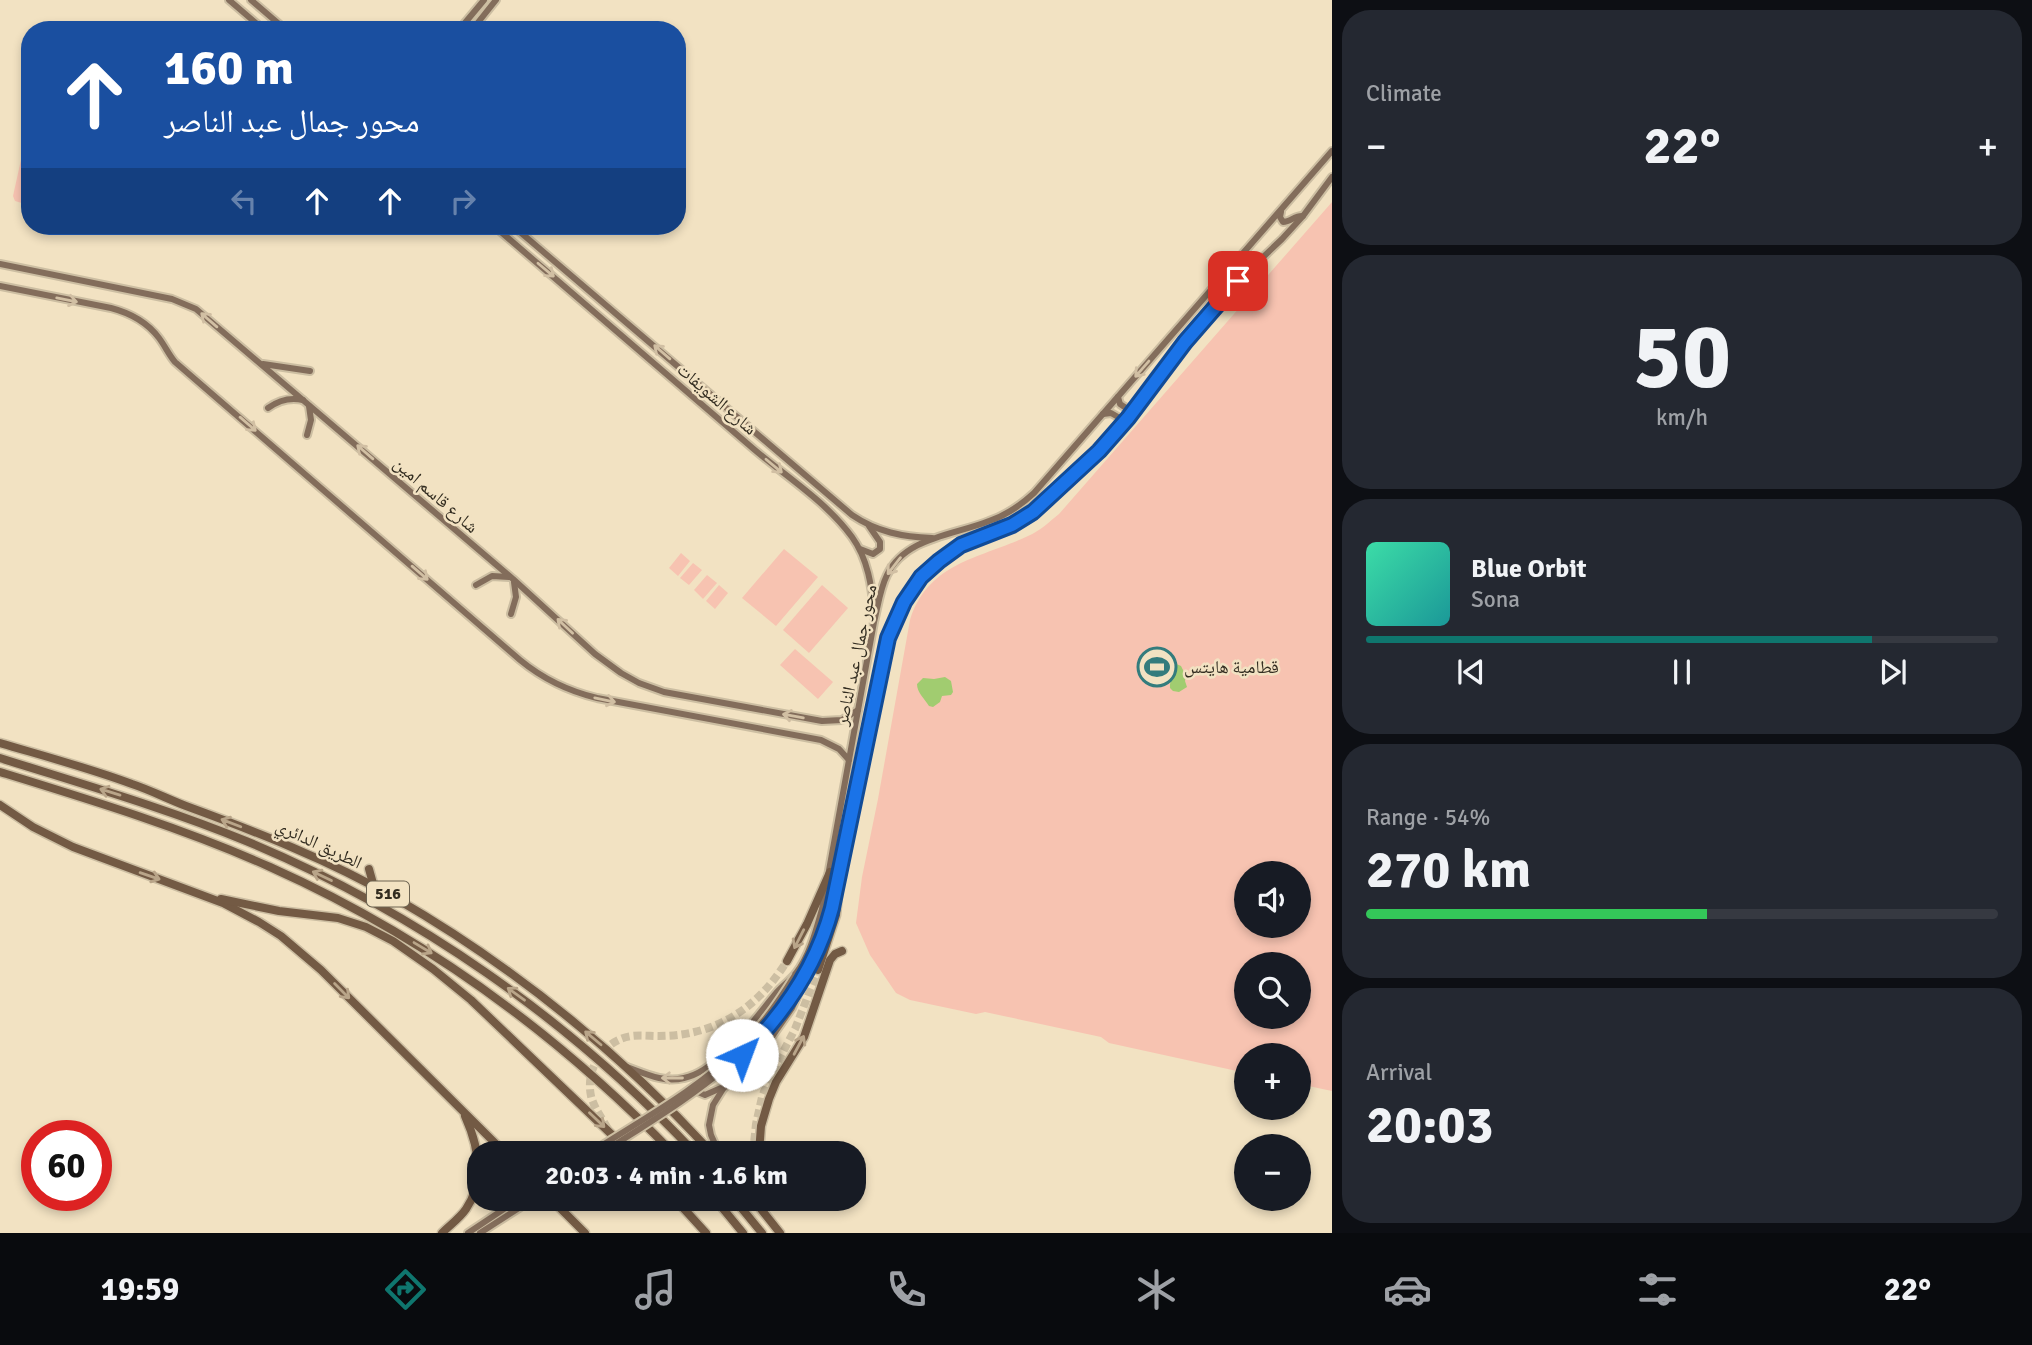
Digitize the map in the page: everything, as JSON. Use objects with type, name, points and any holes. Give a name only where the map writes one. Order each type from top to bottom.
[{"type":"highway","name":"الطريق الدائري","points":[[0,743],[134,784],[282,843],[374,887],[454,935],[566,1015],[626,1066],[700,1141]]},
{"type":"highway","name":"الطريق الدائري","points":[[0,758],[148,804],[239,838],[321,875],[393,913],[472,963],[559,1028],[633,1091],[683,1141]]},
{"type":"highway","name":"516","points":[[0,772],[200,838],[270,867],[340,901],[437,956],[511,1009],[589,1073],[660,1141]]},
{"type":"highway","points":[[0,778],[14,776]]},
{"type":"highway","name":"516","points":[[1,807],[73,848],[211,898],[270,929],[312,961],[493,1141]]},
{"type":"highway","points":[[369,869],[374,887]]},
{"type":"highway","points":[[787,961],[830,872]]},
{"type":"highway","points":[[818,971],[836,915],[839,875]]},
{"type":"highway","name":"516","points":[[211,898],[279,911],[338,918],[376,931]]},
{"type":"highway","name":"516","points":[[340,901],[353,914],[461,992],[618,1141]]},
{"type":"highway","points":[[759,1141],[772,1090],[804,1037],[830,960],[842,951]]},
{"type":"highway","points":[[442,1233],[467,1208],[477,1182],[477,1149],[462,1111]]},
{"type":"highway","points":[[563,1211],[585,1233]]},
{"type":"highway","points":[[686,1211],[706,1233]]},
{"type":"highway","points":[[725,1211],[743,1233]]},
{"type":"highway","points":[[744,1211],[762,1233]]},
{"type":"highway","points":[[763,1211],[780,1233]]},
{"type":"main road","points":[[229,0],[254,21]]},
{"type":"main road","points":[[251,0],[276,21]]},
{"type":"main road","points":[[466,21],[484,0]]},
{"type":"main road","points":[[479,21],[496,0]]},
{"type":"main road","name":"محور جمال عبد الناصر","points":[[626,1066],[669,1080],[684,1079],[704,1070],[740,1036],[781,987],[795,975],[819,920],[830,872],[874,622],[890,569],[908,551],[934,538],[987,522],[1021,505],[1053,472],[1332,151]]},
{"type":"main road","name":"محور جمال عبد الناصر","points":[[714,1141],[710,1130],[710,1115],[715,1100],[778,1028],[798,998],[805,975],[826,931],[888,638],[904,602],[921,577],[950,552],[1012,525],[1033,512],[1099,451],[1121,428],[1212,310],[1303,216],[1332,177]]},
{"type":"main road","points":[[1282,210],[1280,217],[1283,222],[1298,215],[1303,216]]},
{"type":"main road","name":"شارع الشويفات","points":[[504,235],[837,519],[860,549],[869,580],[874,622]]},
{"type":"main road","name":"شارع الشويفات","points":[[524,235],[852,516],[895,535],[934,538]]},
{"type":"main road","points":[[510,250],[515,244]]},
{"type":"main road","name":"شارع قاسم امين","points":[[0,264],[179,301],[197,309],[512,578],[595,654],[621,673],[647,687],[825,722],[842,720],[858,710]]},
{"type":"main road","points":[[0,286],[111,308],[142,321],[156,335],[175,362],[520,660],[549,680],[572,691],[597,698],[821,740],[839,749],[849,760]]},
{"type":"main road","points":[[627,350],[632,344]]},
{"type":"main road","points":[[262,364],[310,370]]},
{"type":"main road","points":[[1118,397],[1120,404],[1126,408],[1137,407]]},
{"type":"main road","points":[[268,408],[274,403],[289,399],[307,402],[311,420],[307,435]]},
{"type":"main road","points":[[1103,414],[1111,413],[1118,417],[1121,428]]},
{"type":"main road","points":[[860,549],[871,554],[876,554],[880,549],[880,542],[869,525]]},
{"type":"main road","points":[[476,585],[492,576],[512,578],[516,597],[511,614]]},
{"type":"main road","points":[[609,1141],[690,1089],[729,1058],[766,1019],[795,975]]},
{"type":"main road","points":[[621,1141],[693,1094],[733,1064],[770,1025],[805,975]]},
{"type":"main road","points":[[704,1070],[695,1084],[700,1094],[709,1094],[726,1086]]},
{"type":"main road","points":[[469,1232],[501,1211]]},
{"type":"main road","points":[[480,1233],[514,1211]]},
{"type":"shaded area","points":[[21,160],[21,203],[15,201],[13,196]]},
{"type":"shaded area","points":[[1332,202],[1332,1091],[1311,1087],[1311,1043],[1234,1043],[1234,1070],[1109,1043],[1101,1037],[985,1012],[976,1014],[910,1000],[896,993],[870,955],[856,923],[862,877],[910,620],[918,601],[929,586],[943,574],[958,564],[1010,544],[1044,526],[1059,514]]},
{"type":"shaded area","points":[[784,549],[818,577],[776,626],[742,598]]},
{"type":"shaded area","points":[[681,553],[690,561],[678,576],[669,568]]},
{"type":"shaded area","points":[[693,563],[702,570],[689,585],[680,578]]},
{"type":"shaded area","points":[[707,575],[717,583],[703,599],[694,590]]},
{"type":"shaded area","points":[[719,585],[728,593],[715,609],[706,601]]},
{"type":"shaded area","points":[[822,585],[848,608],[809,653],[783,630]]},
{"type":"shaded area","points":[[795,649],[833,682],[818,699],[780,665]]},
{"type":"shaded area","points":[[1172,662],[1181,666],[1186,676],[1187,687],[1179,692],[1170,688],[1174,669]]},
{"type":"shaded area","points":[[945,677],[951,681],[953,692],[951,695],[942,696],[940,702],[933,707],[929,706],[917,684],[923,678]]},
{"type":"tunnel","points":[[608,1129],[594,1105],[590,1086],[594,1066],[605,1049],[632,1036],[686,1034],[723,1022],[755,1000],[787,961]]},
{"type":"tunnel","points":[[754,1141],[762,1097],[795,1029],[818,970]]},
{"type":"place","name":"قطامية هايتس","points":[[1157,667]]},
{"type":"route","points":[[742,1055],[770,1025],[794,992],[826,931],[888,638],[904,602],[921,577],[950,552],[1019,522],[1052,496],[1099,451],[1121,428],[1185,342],[1238,281]]}]
